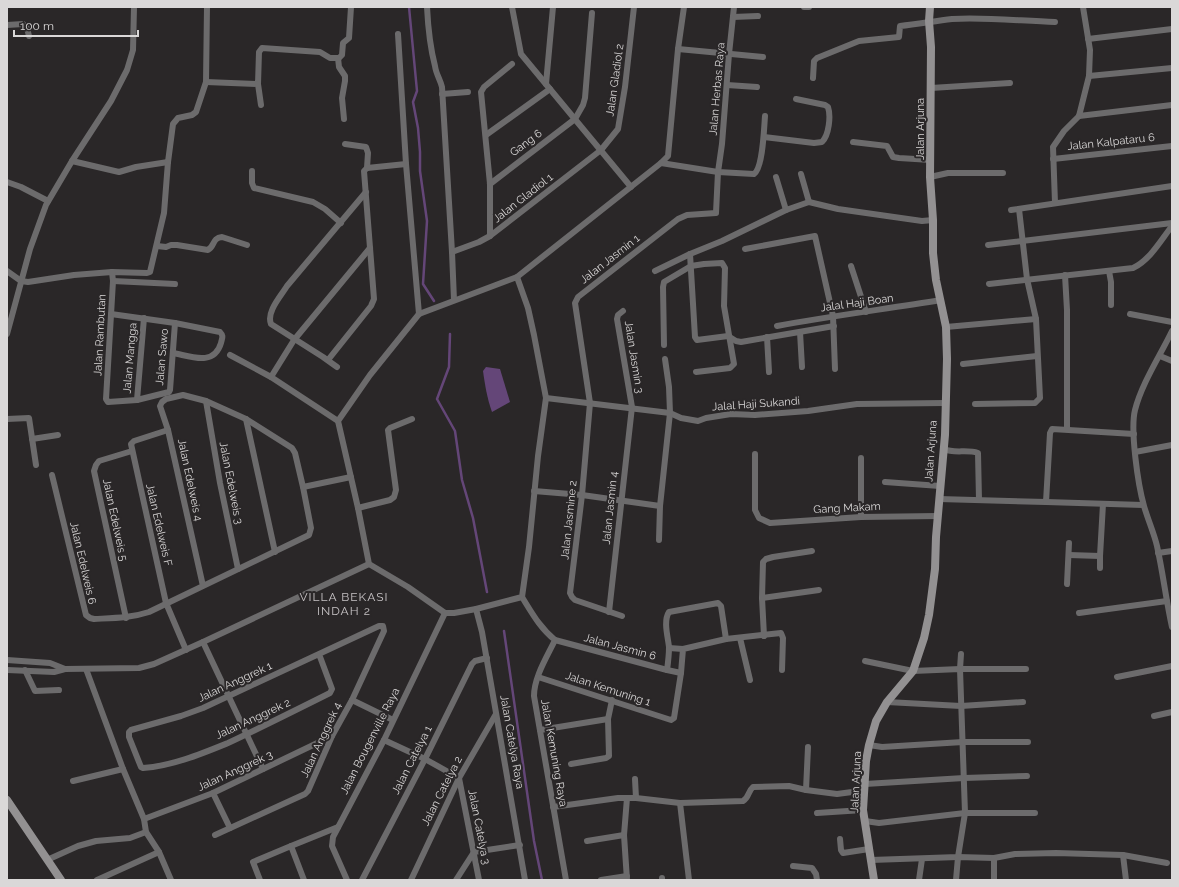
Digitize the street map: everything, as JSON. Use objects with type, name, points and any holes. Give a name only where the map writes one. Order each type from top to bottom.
[{"type":"street","points":[[7,334],[40,219],[48,201],[111,101],[127,70],[133,50],[134,7]]},
{"type":"street","points":[[7,271],[21,281],[35,282],[74,275],[112,272],[149,273],[157,246],[164,213],[168,162],[174,124],[180,117],[192,115],[196,112],[206,82],[207,7]]},
{"type":"street","points":[[260,105],[258,84],[259,52],[262,48],[320,52],[330,58],[338,58],[342,55],[343,43],[349,38],[351,7]]},
{"type":"street","points":[[427,7],[430,41],[436,71],[441,82],[454,300]]},
{"type":"street","points":[[512,7],[521,54],[631,186]]},
{"type":"street","points":[[486,135],[548,87],[553,7]]},
{"type":"street","name":"Jalan Gladiol 2","points":[[601,150],[614,136],[618,129],[625,87],[634,7]]},
{"type":"street","points":[[338,421],[370,376],[419,314],[517,277],[661,163],[669,153],[678,49],[684,7]]},
{"type":"street","name":"Jalan Herbas Raya","points":[[718,172],[722,144],[734,7]]},
{"type":"street","points":[[804,7],[809,7]]},
{"type":"street","name":"Jalan Arjuna","points":[[874,880],[863,810],[866,761],[876,722],[887,702],[913,671],[924,638],[936,569],[939,499],[944,449],[947,359],[946,327],[936,280],[933,253],[933,220],[930,177],[930,7]]},
{"type":"street","points":[[1055,203],[1053,147],[1057,140],[1079,116],[1089,76],[1088,39],[1084,7]]},
{"type":"street","points":[[575,119],[583,105],[585,98],[592,13]]},
{"type":"street","points":[[733,17],[758,16]]},
{"type":"street","points":[[813,78],[814,61],[817,58],[859,41],[899,37],[900,26],[921,24],[929,21],[974,19],[1055,22]]},
{"type":"street","points":[[7,25],[23,24],[27,28],[29,36]]},
{"type":"street","points":[[1088,39],[1172,29]]},
{"type":"street","points":[[398,34],[406,164],[419,314]]},
{"type":"street","points":[[678,49],[763,57]]},
{"type":"street","points":[[338,58],[339,67],[345,76],[342,98],[344,119]]},
{"type":"street","points":[[490,236],[490,184],[482,90],[512,64]]},
{"type":"street","points":[[1089,76],[1172,68]]},
{"type":"street","points":[[206,82],[258,84]]},
{"type":"street","points":[[931,88],[1010,83]]},
{"type":"street","points":[[727,85],[757,87]]},
{"type":"street","points":[[442,94],[468,92]]},
{"type":"street","points":[[764,137],[814,143],[822,142],[825,139],[829,114],[828,107],[825,105],[796,99]]},
{"type":"street","points":[[1079,116],[1172,105]]},
{"type":"street","points":[[661,163],[718,172],[751,174],[756,172],[759,167],[764,137],[765,116]]},
{"type":"street","name":"Gang 6","points":[[490,184],[575,119]]},
{"type":"street","points":[[853,142],[886,146],[893,157],[931,160]]},
{"type":"street","points":[[328,360],[373,302],[374,295],[366,192],[363,173],[367,168],[368,153],[366,147],[345,144]]},
{"type":"street","name":"Jalan Kalpataru 6","points":[[1053,159],[1172,146]]},
{"type":"street","name":"Jalan Gladiol 1","points":[[452,252],[479,242],[490,236],[601,150]]},
{"type":"street","points":[[72,161],[119,172],[136,167],[168,162]]},
{"type":"street","points":[[367,168],[406,164]]},
{"type":"street","points":[[252,171],[252,183],[254,188],[313,202],[325,209],[341,223]]},
{"type":"street","name":"Jalan Jasmin 1","points":[[590,403],[575,303],[576,298],[678,219],[687,215],[716,213],[718,172]]},
{"type":"street","points":[[930,177],[948,173],[1003,173]]},
{"type":"street","points":[[801,174],[808,202]]},
{"type":"street","points":[[776,177],[786,210]]},
{"type":"street","points":[[7,182],[21,187],[48,201]]},
{"type":"street","points":[[1011,210],[1172,186]]},
{"type":"street","points":[[337,367],[271,324],[270,315],[287,286],[366,192]]},
{"type":"street","points":[[664,345],[663,284],[666,280],[691,260],[722,241],[786,210],[808,202],[838,209],[922,221],[933,220]]},
{"type":"street","points":[[975,404],[1036,403],[1040,398],[1036,319],[1027,279],[1019,209]]},
{"type":"street","points":[[988,245],[1172,224]]},
{"type":"street","points":[[989,284],[1133,268],[1146,259],[1172,224]]},
{"type":"street","points":[[745,249],[816,236],[833,316],[835,369]]},
{"type":"street","points":[[157,246],[166,247],[178,245],[208,250],[211,249],[214,240],[218,237],[247,245]]},
{"type":"street","points":[[271,377],[294,340],[370,248]]},
{"type":"street","points":[[691,260],[695,338],[697,340],[728,336],[741,342],[834,326]]},
{"type":"street","points":[[655,271],[691,260],[704,264],[722,263],[725,268],[724,306],[728,336],[734,363],[732,366],[696,372]]},
{"type":"street","points":[[851,266],[866,312]]},
{"type":"street","points":[[1109,271],[1111,282],[1111,305]]},
{"type":"street","name":"Jalan Rambutan","points":[[112,272],[113,281],[106,400],[108,402],[137,400]]},
{"type":"street","points":[[1065,275],[1067,310],[1066,429]]},
{"type":"street","points":[[517,277],[528,308],[546,398],[522,597],[544,632],[555,640]]},
{"type":"street","points":[[113,281],[175,284]]},
{"type":"street","name":"Jalal Haji Boan","points":[[776,326],[940,300]]},
{"type":"street","name":"Jalan Jasmin 3","points":[[623,311],[617,319],[632,407]]},
{"type":"street","points":[[111,314],[175,323],[220,332],[223,337],[220,347],[206,359],[173,353]]},
{"type":"street","points":[[1130,314],[1172,322]]},
{"type":"street","name":"Jalan Mangga","points":[[137,400],[144,318]]},
{"type":"street","points":[[946,327],[1036,319]]},
{"type":"street","name":"Jalan Sawo","points":[[137,400],[169,392],[175,323]]},
{"type":"street","points":[[1172,331],[1141,390],[1134,412],[1135,452],[1143,505],[1158,553],[1172,627]]},
{"type":"street","points":[[800,332],[802,367]]},
{"type":"street","points":[[767,338],[769,372]]},
{"type":"street","points":[[230,355],[271,377],[338,421],[369,564],[408,586],[445,613],[476,609],[522,597]]},
{"type":"street","points":[[963,364],[1038,356]]},
{"type":"street","points":[[1160,356],[1172,361]]},
{"type":"street","points":[[658,540],[660,506],[670,413],[669,387],[665,359]]},
{"type":"street","name":"Jalan Edelweis 4","points":[[203,586],[168,430],[160,410],[161,404],[166,399],[183,395],[206,401]]},
{"type":"street","name":"Jalal Haji Sukandi","points":[[546,398],[632,407],[670,413],[686,419],[698,421],[706,418],[731,414],[755,415],[808,411],[857,404],[945,403]]},
{"type":"street","points":[[206,401],[246,419],[294,451],[296,453],[303,487],[351,477]]},
{"type":"street","name":"Jalan Edelweis 3","points":[[206,401],[220,483],[238,569]]},
{"type":"street","name":"Jalan Jasmine 2","points":[[590,403],[571,595],[575,600],[609,612]]},
{"type":"street","name":"Jalan Jasmin 4","points":[[609,612],[632,407]]},
{"type":"street","points":[[7,419],[29,418],[36,465]]},
{"type":"street","points":[[246,419],[276,552]]},
{"type":"street","points":[[358,508],[390,500],[394,497],[396,490],[388,430],[412,419]]},
{"type":"street","points":[[1046,502],[1050,430],[1066,429],[1134,434]]},
{"type":"street","points":[[132,451],[131,444],[134,441],[168,430]]},
{"type":"street","points":[[32,439],[58,435]]},
{"type":"street","points":[[1135,452],[1172,444]]},
{"type":"street","points":[[944,449],[948,451],[974,452],[978,454],[979,500]]},
{"type":"street","name":"Jalan Edelweis F","points":[[132,451],[166,603],[186,650]]},
{"type":"street","name":"Jalan Edelweis 5","points":[[126,618],[94,471],[99,461],[132,451]]},
{"type":"street","name":"Gang Makam","points":[[755,454],[754,506],[760,518],[770,523],[861,517],[938,516]]},
{"type":"street","points":[[861,458],[861,517]]},
{"type":"street","name":"Jalan Edelweis 6","points":[[52,475],[86,614],[90,618],[94,619],[126,618],[149,612],[276,552],[306,536],[310,533],[311,528],[303,487]]},
{"type":"street","points":[[885,482],[940,486]]},
{"type":"street","points":[[534,491],[582,495],[660,506]]},
{"type":"street","points":[[939,499],[1143,505]]},
{"type":"street","points":[[1100,568],[1103,504]]},
{"type":"street","points":[[1067,584],[1069,543]]},
{"type":"street","points":[[764,636],[762,564],[764,560],[772,557],[812,551]]},
{"type":"street","points":[[1158,553],[1172,551]]},
{"type":"street","points":[[1069,555],[1100,556]]},
{"type":"street","points":[[7,670],[54,672],[66,669],[139,668],[154,664],[369,564]]},
{"type":"street","points":[[762,598],[819,590]]},
{"type":"street","points":[[1079,613],[1167,601]]},
{"type":"street","points":[[667,670],[669,648],[666,626],[668,612],[717,603],[721,606],[726,640]]},
{"type":"street","name":"Jalan Catelya Raya","points":[[476,609],[482,632],[525,880]]},
{"type":"street","points":[[609,612],[622,616]]},
{"type":"street","name":"Jalan Bougenville Raya","points":[[347,880],[332,846],[333,837],[384,740],[445,613]]},
{"type":"street","name":"Jalan Anggrek 1","points":[[143,768],[141,767],[129,737],[128,734],[130,731],[181,716],[229,697],[379,626],[383,626]]},
{"type":"street","name":"Jalan Anggrek 4","points":[[215,835],[307,792],[332,736],[352,700],[384,630],[383,626]]},
{"type":"street","points":[[669,648],[683,649],[726,640],[780,633],[782,634],[783,638],[782,670]]},
{"type":"street","points":[[740,638],[750,680]]},
{"type":"street","name":"Jalan Jasmin 6","points":[[555,640],[681,673]]},
{"type":"street","name":"Jalan Kemuning Raya","points":[[555,640],[538,677],[534,690],[534,696],[566,880]]},
{"type":"street","points":[[202,642],[263,769]]},
{"type":"street","points":[[681,673],[683,649]]},
{"type":"street","name":"Jalan Anggrek 2","points":[[143,768],[184,760],[247,734],[331,692],[332,688],[319,654]]},
{"type":"street","points":[[956,880],[965,813],[960,669],[961,654]]},
{"type":"street","name":"Jalan Catelya 1","points":[[362,880],[425,759],[472,664],[475,661],[486,658]]},
{"type":"street","points":[[7,660],[50,662],[66,669]]},
{"type":"street","points":[[865,661],[913,671],[1026,669]]},
{"type":"street","points":[[1117,677],[1172,666]]},
{"type":"street","points":[[86,669],[123,769],[144,819],[146,832],[159,852],[171,880]]},
{"type":"street","points":[[25,670],[35,691],[59,690]]},
{"type":"street","name":"Jalan Kemuning 1","points":[[538,677],[670,720],[674,718],[681,673]]},
{"type":"street","points":[[352,700],[393,720]]},
{"type":"street","points":[[571,764],[606,758],[609,756],[608,719],[612,700]]},
{"type":"street","points":[[887,702],[961,706],[1023,702]]},
{"type":"street","points":[[1154,716],[1172,712]]},
{"type":"street","name":"Jalan Catelya 2","points":[[410,880],[459,778],[496,714]]},
{"type":"street","points":[[540,730],[608,719]]},
{"type":"street","name":"Jalan Anggrek 3","points":[[144,819],[213,793],[332,736]]},
{"type":"street","points":[[384,740],[425,759],[459,778]]},
{"type":"street","points":[[869,745],[882,746],[963,742],[1028,742]]},
{"type":"street","points":[[806,790],[808,747]]},
{"type":"street","points":[[73,781],[123,769]]},
{"type":"street","points":[[553,807],[618,798],[636,798],[680,803],[743,801],[747,799],[750,790],[753,787],[789,786],[837,794],[852,792],[865,784],[1027,776]]},
{"type":"street","name":"Jalan Catelya 3","points":[[459,778],[479,880]]},
{"type":"street","points":[[635,779],[636,798]]},
{"type":"street","points":[[213,793],[230,828]]},
{"type":"street","points":[[601,880],[627,878],[624,835],[627,798]]},
{"type":"street","points":[[7,800],[61,880]]},
{"type":"street","points":[[680,803],[689,880]]},
{"type":"street","points":[[817,814],[863,810]]},
{"type":"street","points":[[865,822],[879,823],[965,813],[1034,813]]},
{"type":"street","points":[[260,880],[250,863],[338,827]]},
{"type":"street","points":[[47,860],[78,846],[96,841],[130,838],[146,832]]},
{"type":"street","points":[[587,841],[624,835]]},
{"type":"street","points":[[840,839],[841,850],[843,853],[869,849]]},
{"type":"street","points":[[456,880],[474,852],[520,845]]},
{"type":"street","points":[[291,846],[304,880]]},
{"type":"street","points":[[97,880],[159,852]]},
{"type":"street","points":[[871,860],[958,857],[994,858],[1015,854],[1056,853],[1123,856],[1167,862]]},
{"type":"street","points":[[1123,856],[1126,880]]},
{"type":"street","points":[[994,858],[994,880]]},
{"type":"street","points":[[919,880],[922,859]]},
{"type":"street","points":[[793,866],[812,868],[815,871],[817,880]]},
{"type":"shaded area","points":[[486,367],[500,369],[510,402],[492,412],[487,397],[483,371]]},
{"type":"waterway","points":[[409,7],[417,91],[413,102],[418,128],[420,171],[427,221],[423,284],[434,301]]},
{"type":"waterway","points":[[450,334],[449,367],[437,399],[455,431],[462,480],[473,518],[487,592]]},
{"type":"waterway","points":[[504,631],[534,841],[542,880]]},
{"type":"district","name":"VILLA BEKASI INDAH 2","points":[[344,604]]}]
